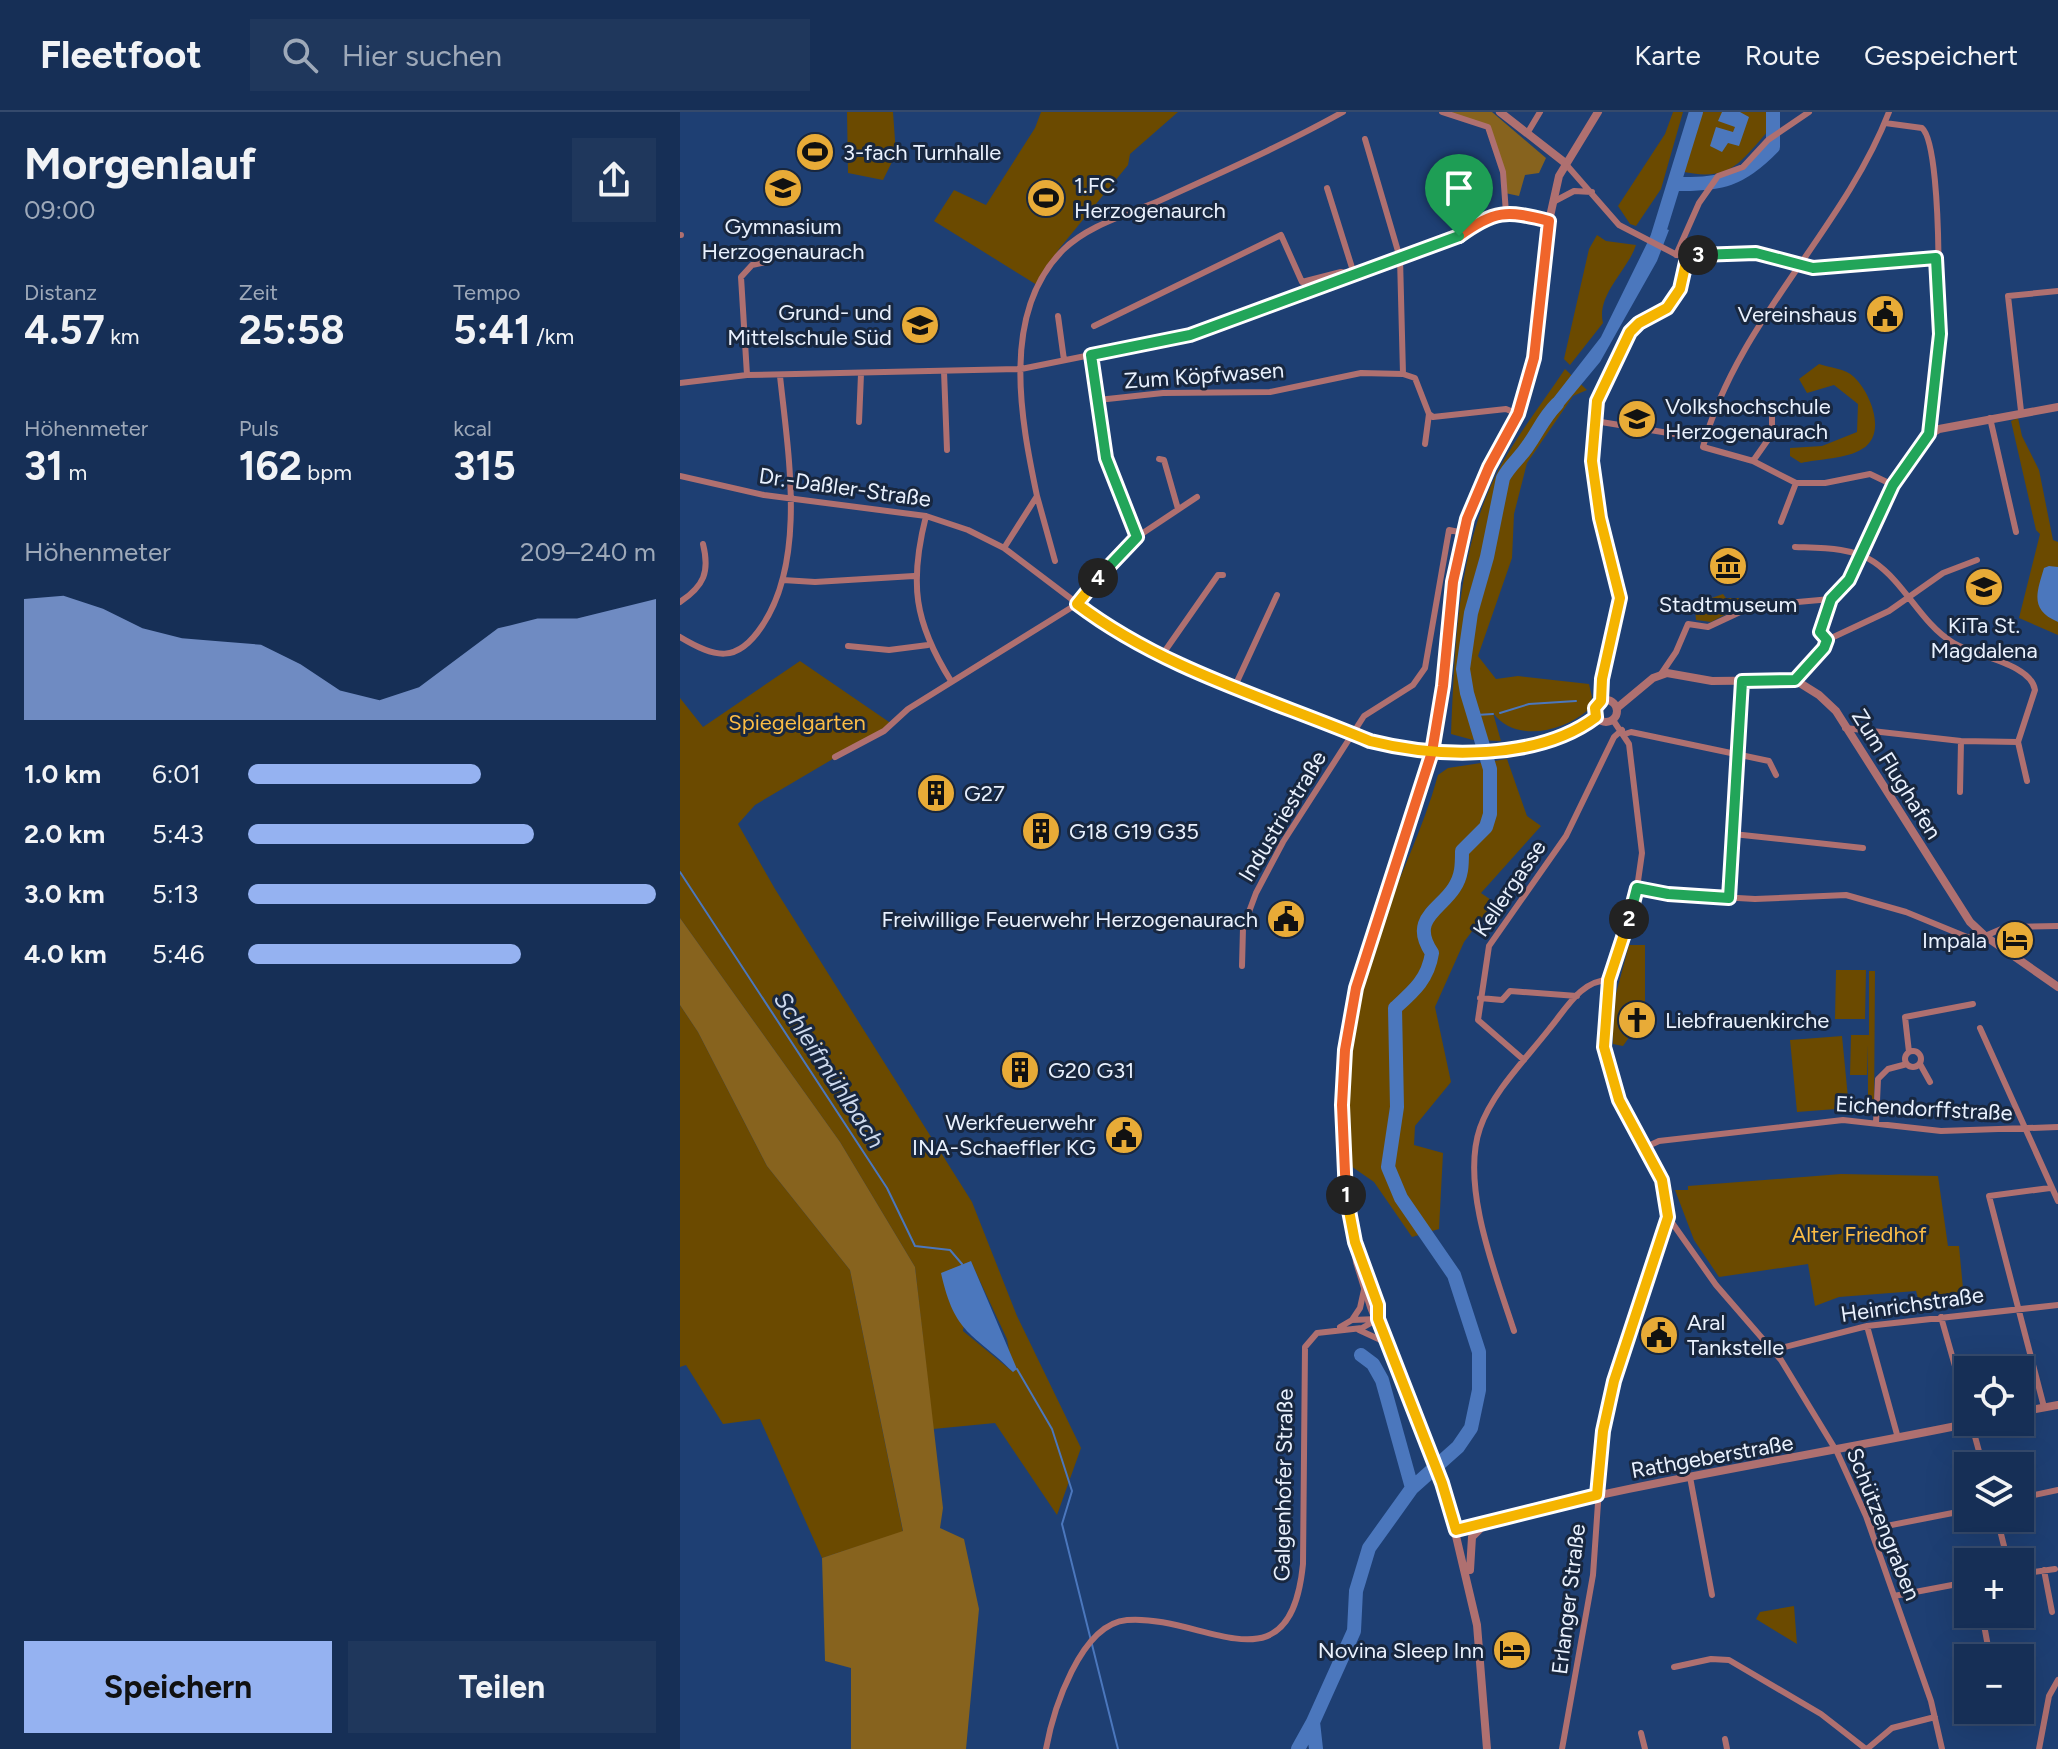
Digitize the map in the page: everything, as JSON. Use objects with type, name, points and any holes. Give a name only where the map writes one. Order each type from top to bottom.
[{"type":"street","points":[[1055,561],[1037,496],[1023,423],[1021,369],[1026,322],[1038,289],[1062,251],[1092,230],[1243,163],[1343,112]]},
{"type":"street","points":[[1442,112],[1488,127],[1503,172],[1506,213]]},
{"type":"street","points":[[1500,112],[1564,162],[1619,225],[1686,262]]},
{"type":"street","points":[[1528,132],[1540,112]]},
{"type":"street","points":[[1487,1749],[1486,1700],[1470,1587],[1456,1530],[1430,1451],[1364,1287],[1342,1160],[1345,1050],[1358,983],[1432,752],[1443,686],[1453,582],[1464,533],[1489,467],[1518,414],[1537,338],[1552,203],[1564,162],[1598,112]]},
{"type":"street","points":[[1674,254],[1705,193],[1715,180],[1743,167],[1772,137],[1809,112]]},
{"type":"street","points":[[1704,443],[1733,373],[1797,265],[1874,146],[1889,112]]},
{"type":"street","points":[[1885,123],[1922,128],[1927,133],[1935,190],[1940,334],[1929,434]]},
{"type":"street","points":[[1365,139],[1400,258],[1403,374],[1415,378],[1429,414],[1425,444]]},
{"type":"street","points":[[1327,188],[1354,274]]},
{"type":"street","points":[[1552,203],[1564,193],[1592,192]]},
{"type":"street","points":[[680,383],[747,375],[1021,369],[1190,335],[1457,237],[1485,217],[1506,213],[1549,221]]},
{"type":"street","points":[[1094,326],[1281,235],[1302,282],[1341,272],[1354,274]]},
{"type":"street","points":[[1613,720],[1602,722],[1596,717],[1595,708],[1601,701],[1602,679],[1620,598],[1597,500],[1592,461],[1597,401],[1623,343],[1639,323],[1667,308],[1680,289],[1686,262],[1694,256],[1733,253],[1773,256],[1797,265],[1832,268],[1936,258]]},
{"type":"street","points":[[747,375],[741,277],[752,265],[771,261]]},
{"type":"street","points":[[2021,411],[2008,296],[2058,291]]},
{"type":"street","points":[[1058,316],[1064,360]]},
{"type":"street","points":[[1091,355],[1106,458],[1137,537]]},
{"type":"street","points":[[944,371],[947,450]]},
{"type":"street","name":"Zum Köpfwasen","points":[[1098,400],[1163,393],[1270,392],[1361,373],[1403,374]]},
{"type":"street","points":[[859,422],[861,374]]},
{"type":"street","points":[[680,637],[707,653],[732,654],[750,644],[776,605],[783,580],[790,498],[780,376]]},
{"type":"street","points":[[1753,461],[1772,434],[1772,404]]},
{"type":"street","points":[[1827,640],[1820,632],[1831,599],[1849,580],[1893,485],[1929,434],[1939,429],[2021,411],[2058,407]]},
{"type":"street","points":[[1429,414],[1433,417],[1506,409],[1518,414]]},
{"type":"street","points":[[1990,418],[2016,532]]},
{"type":"street","points":[[1595,421],[1704,443],[1753,461],[1796,483],[1825,483],[1870,474],[1893,485]]},
{"type":"street","points":[[1159,459],[1164,460],[1178,509]]},
{"type":"street","name":"Dr.-Daßler-Straße","points":[[680,476],[790,498],[926,516],[968,530],[1004,548],[1111,629],[1160,658],[1352,733],[1397,747],[1432,752]]},
{"type":"street","points":[[1781,522],[1796,483]]},
{"type":"street","points":[[1004,548],[1037,496]]},
{"type":"street","points":[[835,757],[884,731],[908,709],[1077,604],[1137,537],[1197,497]]},
{"type":"street","points":[[926,516],[914,576],[928,645],[951,681]]},
{"type":"street","name":"Industriestraße","points":[[1242,966],[1243,928],[1256,893],[1279,849],[1352,733],[1372,709],[1420,678],[1428,657],[1449,530],[1464,533]]},
{"type":"street","points":[[680,602],[699,589],[705,580],[707,559],[703,544]]},
{"type":"street","points":[[1795,547],[1825,548],[1874,561],[1911,596],[1949,640],[2024,672],[2034,682],[2032,701],[2018,742],[2027,781]]},
{"type":"street","points":[[1661,674],[1742,681],[1795,680],[1824,648],[1827,640],[1889,611],[1943,573],[1977,560]]},
{"type":"street","points":[[1160,658],[1218,575],[1223,575]]},
{"type":"street","points":[[783,580],[914,576]]},
{"type":"street","points":[[1235,686],[1277,595]]},
{"type":"street","points":[[1613,720],[1617,708],[1661,674],[1676,652],[1688,624],[1708,627],[1753,606],[1831,599]]},
{"type":"street","points":[[848,646],[889,650],[928,645]]},
{"type":"street","name":"Zum Flughafen","points":[[1795,680],[1829,704],[1966,916],[1985,936],[2058,987]]},
{"type":"street","points":[[1729,898],[1742,681]]},
{"type":"street","points":[[1601,701],[1612,702],[1617,708]]},
{"type":"street","points":[[1432,752],[1509,748],[1557,738],[1596,717]]},
{"type":"street","points":[[1613,720],[1623,732],[1642,838],[1637,888],[1609,980],[1602,1029],[1607,1064],[1625,1115],[1646,1147],[1665,1190],[1668,1217]]},
{"type":"street","points":[[1845,728],[1961,741],[2018,742]]},
{"type":"street","points":[[1623,732],[1769,761],[1776,775]]},
{"type":"street","name":"Kellergasse","points":[[1524,1060],[1481,1025],[1480,998],[1489,946],[1566,836],[1614,737],[1623,732]]},
{"type":"street","points":[[1960,792],[1961,741]]},
{"type":"street","points":[[1733,834],[1863,848]]},
{"type":"street","points":[[1637,888],[1668,894],[1729,898],[1846,895],[1906,912],[1967,937],[1985,936],[2006,927],[2058,926]]},
{"type":"street","points":[[1514,1331],[1481,1218],[1474,1153],[1484,1119],[1524,1060],[1577,996],[1592,982],[1609,980]]},
{"type":"street","points":[[1480,998],[1502,1000],[1510,991],[1577,996]]},
{"type":"street","points":[[1907,1064],[1909,1052],[1905,1017],[1973,1004]]},
{"type":"street","points":[[1980,1028],[2058,1201]]},
{"type":"street","points":[[1909,1052],[1919,1053],[1920,1064],[1930,1082]]},
{"type":"street","points":[[1876,1123],[1878,1079],[1888,1069],[1920,1064]]},
{"type":"street","name":"Eichendorffstraße","points":[[1646,1147],[1659,1141],[1832,1120],[1941,1131],[2058,1127]]},
{"type":"street","points":[[2044,1407],[1989,1196],[2050,1188]]},
{"type":"street","name":"Schützengraben","points":[[1668,1217],[1716,1285],[1773,1350],[1837,1452],[1871,1529],[1935,1717],[1942,1749]]},
{"type":"street","name":"Erlanger Straße","points":[[1562,1749],[1593,1575],[1603,1431],[1614,1381],[1668,1217]]},
{"type":"street","points":[[1355,1242],[1378,1305],[1378,1319]]},
{"type":"street","points":[[1351,1324],[1360,1308],[1364,1287]]},
{"type":"street","name":"Heinrichstraße","points":[[1773,1350],[1867,1326],[2058,1305]]},
{"type":"street","points":[[1941,1317],[1954,1363]]},
{"type":"street","name":"Galgenhofer Straße","points":[[1046,1749],[1053,1714],[1087,1648],[1125,1620],[1257,1641],[1279,1630],[1289,1619],[1299,1592],[1303,1564],[1303,1355],[1311,1337],[1351,1324],[1366,1327],[1378,1319]]},
{"type":"street","name":"Galgenhofer Straße","points":[[1351,1324],[1388,1343]]},
{"type":"street","points":[[1867,1326],[1898,1438]]},
{"type":"street","points":[[2034,1409],[2058,1405]]},
{"type":"street","name":"Rathgeberstraße","points":[[1456,1530],[1597,1495],[1837,1452],[1954,1426]]},
{"type":"street","points":[[1690,1477],[1712,1595]]},
{"type":"street","points":[[2034,1495],[2058,1490]]},
{"type":"street","points":[[1871,1529],[1954,1513]]},
{"type":"street","points":[[1470,1587],[1472,1537],[1488,1521]]},
{"type":"street","points":[[2034,1572],[2055,1569]]},
{"type":"street","points":[[2044,1570],[2052,1612]]},
{"type":"street","points":[[1894,1596],[1954,1585]]},
{"type":"street","points":[[1674,1667],[1711,1659],[1729,1660],[1821,1714],[1866,1749],[1892,1728],[1935,1717]]},
{"type":"street","points":[[2039,1749],[2049,1696],[2058,1680]]},
{"type":"street","points":[[1641,1733],[1645,1749]]},
{"type":"street","points":[[1725,1739],[1727,1749]]},
{"type":"green space","points":[[847,112],[893,112],[896,154],[883,180],[848,173]]},
{"type":"green space","name":"1.FC Herzogenaurch","points":[[1041,112],[1178,112],[1130,154],[1128,165],[1059,249],[1037,285],[934,221],[954,190],[986,205],[1035,128]]},
{"type":"green space","points":[[1673,112],[1683,112],[1661,189],[1636,226],[1630,224],[1618,206],[1665,134]]},
{"type":"green space","points":[[1696,112],[1773,112],[1773,126],[1744,158],[1725,171],[1698,174],[1680,171]]},
{"type":"green space","points":[[1597,235],[1606,241],[1636,245],[1608,293],[1602,313],[1603,323],[1570,365],[1564,359],[1589,249]]},
{"type":"green space","points":[[1819,364],[1846,372],[1860,384],[1874,413],[1874,434],[1870,442],[1856,452],[1801,463],[1790,456],[1790,448],[1822,446],[1857,432],[1858,404],[1834,385],[1807,393],[1799,379]]},
{"type":"green space","points":[[1565,369],[1587,390],[1573,396],[1527,463],[1514,514],[1512,558],[1478,656],[1496,679],[1518,676],[1589,684],[1592,697],[1588,710],[1566,724],[1539,731],[1514,728],[1493,713],[1501,741],[1473,740],[1451,734],[1457,633],[1474,533],[1498,471]]},
{"type":"green space","points":[[2018,418],[2022,436],[2039,470],[2053,540],[2058,542],[2058,635],[2019,618],[2040,534],[2036,530],[2011,421]]},
{"type":"green space","points":[[1723,594],[1726,598],[1739,598],[1740,607],[1711,622],[1696,620],[1695,610],[1703,608],[1703,601]]},
{"type":"green space","name":"Spiegelgarten","points":[[800,661],[892,724],[755,805],[738,824],[775,889],[972,1202],[1017,1316],[1081,1448],[1057,1515],[995,1423],[933,1429],[915,1267],[840,1142],[680,918],[680,698],[703,727]],"holes":[[[971,1262],[1007,1339],[1013,1372],[963,1331]]]},
{"type":"green space","points":[[1507,759],[1527,816],[1541,826],[1481,893],[1494,902],[1464,942],[1435,1007],[1451,1082],[1415,1126],[1414,1145],[1443,1153],[1439,1229],[1412,1237],[1374,1182],[1348,1164],[1352,1048],[1361,991],[1377,935],[1438,775],[1448,768]]},
{"type":"green space","points":[[1629,945],[1645,945],[1645,1006],[1635,1007],[1629,1012],[1632,1033],[1623,1046],[1613,1044],[1613,1005]]},
{"type":"green space","points":[[1836,970],[1866,970],[1865,1019],[1835,1019]]},
{"type":"green space","points":[[1869,971],[1875,971],[1874,1114],[1868,1114],[1868,1045],[1867,1075],[1850,1075],[1851,1035],[1869,1035]]},
{"type":"green space","points":[[680,1005],[698,1032],[767,1166],[850,1270],[903,1532],[822,1558],[760,1419],[723,1424],[686,1365],[680,1367]]},
{"type":"green space","points":[[1842,1036],[1849,1108],[1797,1112],[1790,1040]]},
{"type":"green space","name":"Alter Friedhof","points":[[1841,1174],[1938,1176],[1948,1246],[1959,1246],[1964,1299],[1919,1302],[1916,1291],[1839,1297],[1815,1306],[1808,1264],[1719,1277],[1694,1240],[1675,1190],[1688,1190],[1688,1186]]},
{"type":"green space","points":[[1794,1606],[1797,1644],[1756,1619],[1760,1612]]},
{"type":"shaded area","points":[[1442,112],[1492,112],[1546,158],[1539,173],[1525,175],[1519,196],[1505,193],[1503,172],[1488,127]]},
{"type":"shaded area","points":[[680,918],[840,1142],[915,1267],[943,1508],[940,1528],[964,1539],[979,1609],[966,1749],[851,1749],[851,1668],[825,1661],[822,1558],[903,1531],[850,1270],[767,1166],[698,1032],[680,1005]]},
{"type":"water","points":[[1722,112],[1740,112],[1749,117],[1739,146],[1728,143],[1722,152],[1710,146],[1716,127],[1733,132],[1735,127],[1718,121]]},
{"type":"water","points":[[1656,225],[1669,230],[1657,261],[1600,362],[1551,421],[1541,414],[1601,337]]},
{"type":"water","points":[[2058,567],[2058,622],[2043,612],[2038,600],[2044,568]]},
{"type":"water","points":[[971,1261],[1017,1369],[1013,1372],[967,1331],[946,1294],[941,1273]]},
{"type":"waterway","points":[[1655,245],[1696,112]]},
{"type":"waterway","points":[[1676,184],[1718,181],[1751,167],[1773,147],[1773,112]]},
{"type":"waterway","points":[[1316,1749],[1313,1722],[1354,1631],[1356,1591],[1369,1548],[1412,1488],[1458,1447],[1471,1428],[1479,1390],[1479,1352],[1454,1275],[1401,1198],[1388,1167],[1397,1107],[1395,1008],[1424,977],[1432,953],[1426,941],[1425,923],[1454,888],[1462,866],[1462,851],[1486,827],[1490,814],[1490,769],[1463,669],[1471,613],[1487,557],[1503,478],[1557,404]]},
{"type":"waterway","points":[[1500,713],[1529,704],[1576,701]]},
{"type":"waterway","points":[[1476,715],[1493,714]]},
{"type":"waterway","name":"Schleifmühlbach","points":[[680,872],[887,1188],[915,1246],[950,1250],[962,1264]]},
{"type":"waterway","points":[[1361,1355],[1373,1364],[1382,1380],[1412,1488]]},
{"type":"waterway","name":"Schleifmühlbach","points":[[1017,1369],[1052,1429],[1072,1491],[1062,1524],[1118,1749]]},
{"type":"waterway","points":[[1298,1749],[1313,1722]]},
{"type":"place","name":"3-fach Turnhalle","points":[[815,152]]},
{"type":"place","name":"Gymnasium Herzogenaurach","points":[[783,188]]},
{"type":"place","name":"1.FC Herzogenaurch","points":[[1046,198]]},
{"type":"place","name":"Vereinshaus","points":[[1885,314]]},
{"type":"place","name":"Grund- und Mittelschule Süd","points":[[920,325]]},
{"type":"place","name":"Volkshochschule Herzogenaurach","points":[[1637,419]]},
{"type":"place","name":"Stadtmuseum","points":[[1728,566]]},
{"type":"place","name":"KiTa St. Magdalena","points":[[1984,587]]},
{"type":"place","name":"G27","points":[[936,793]]},
{"type":"place","name":"G18 G19 G35","points":[[1041,831]]},
{"type":"place","name":"Freiwillige Feuerwehr Herzogenaurach","points":[[1286,919]]},
{"type":"place","name":"Impala","points":[[2015,940]]},
{"type":"place","name":"Liebfrauenkirche","points":[[1637,1020]]},
{"type":"place","name":"G20 G31","points":[[1020,1070]]},
{"type":"place","name":"Werkfeuerwehr INA-Schaeffler KG","points":[[1124,1135]]},
{"type":"place","name":"Aral Tankstelle","points":[[1659,1335]]},
{"type":"place","name":"Novina Sleep Inn","points":[[1512,1650]]},
{"type":"route","points":[[1459,236],[1190,335],[1091,355],[1106,458],[1120,502],[1137,537],[1077,604],[1111,629],[1177,666],[1308,714],[1370,741],[1432,752],[1459,753],[1509,748],[1557,738],[1596,717],[1595,708],[1601,701],[1602,679],[1619,608],[1620,598],[1600,518],[1592,461],[1597,401],[1630,332],[1639,323],[1667,308],[1680,289],[1686,262],[1694,256],[1756,253],[1797,265],[1832,268],[1936,258],[1940,334],[1929,434],[1893,485],[1849,580],[1831,599],[1820,632],[1827,640],[1824,648],[1795,680],[1742,681],[1729,898],[1668,894],[1637,888],[1609,980],[1602,1029],[1607,1064],[1625,1115],[1646,1147],[1662,1180],[1668,1201],[1668,1217],[1614,1381],[1599,1455],[1597,1495],[1519,1511],[1456,1530],[1442,1483],[1378,1319],[1378,1305],[1355,1242],[1342,1160],[1342,1105],[1345,1050],[1356,988],[1412,824],[1432,752],[1458,554],[1479,490],[1518,414],[1534,358],[1549,221],[1517,213],[1497,213],[1485,217],[1459,236]]}]
